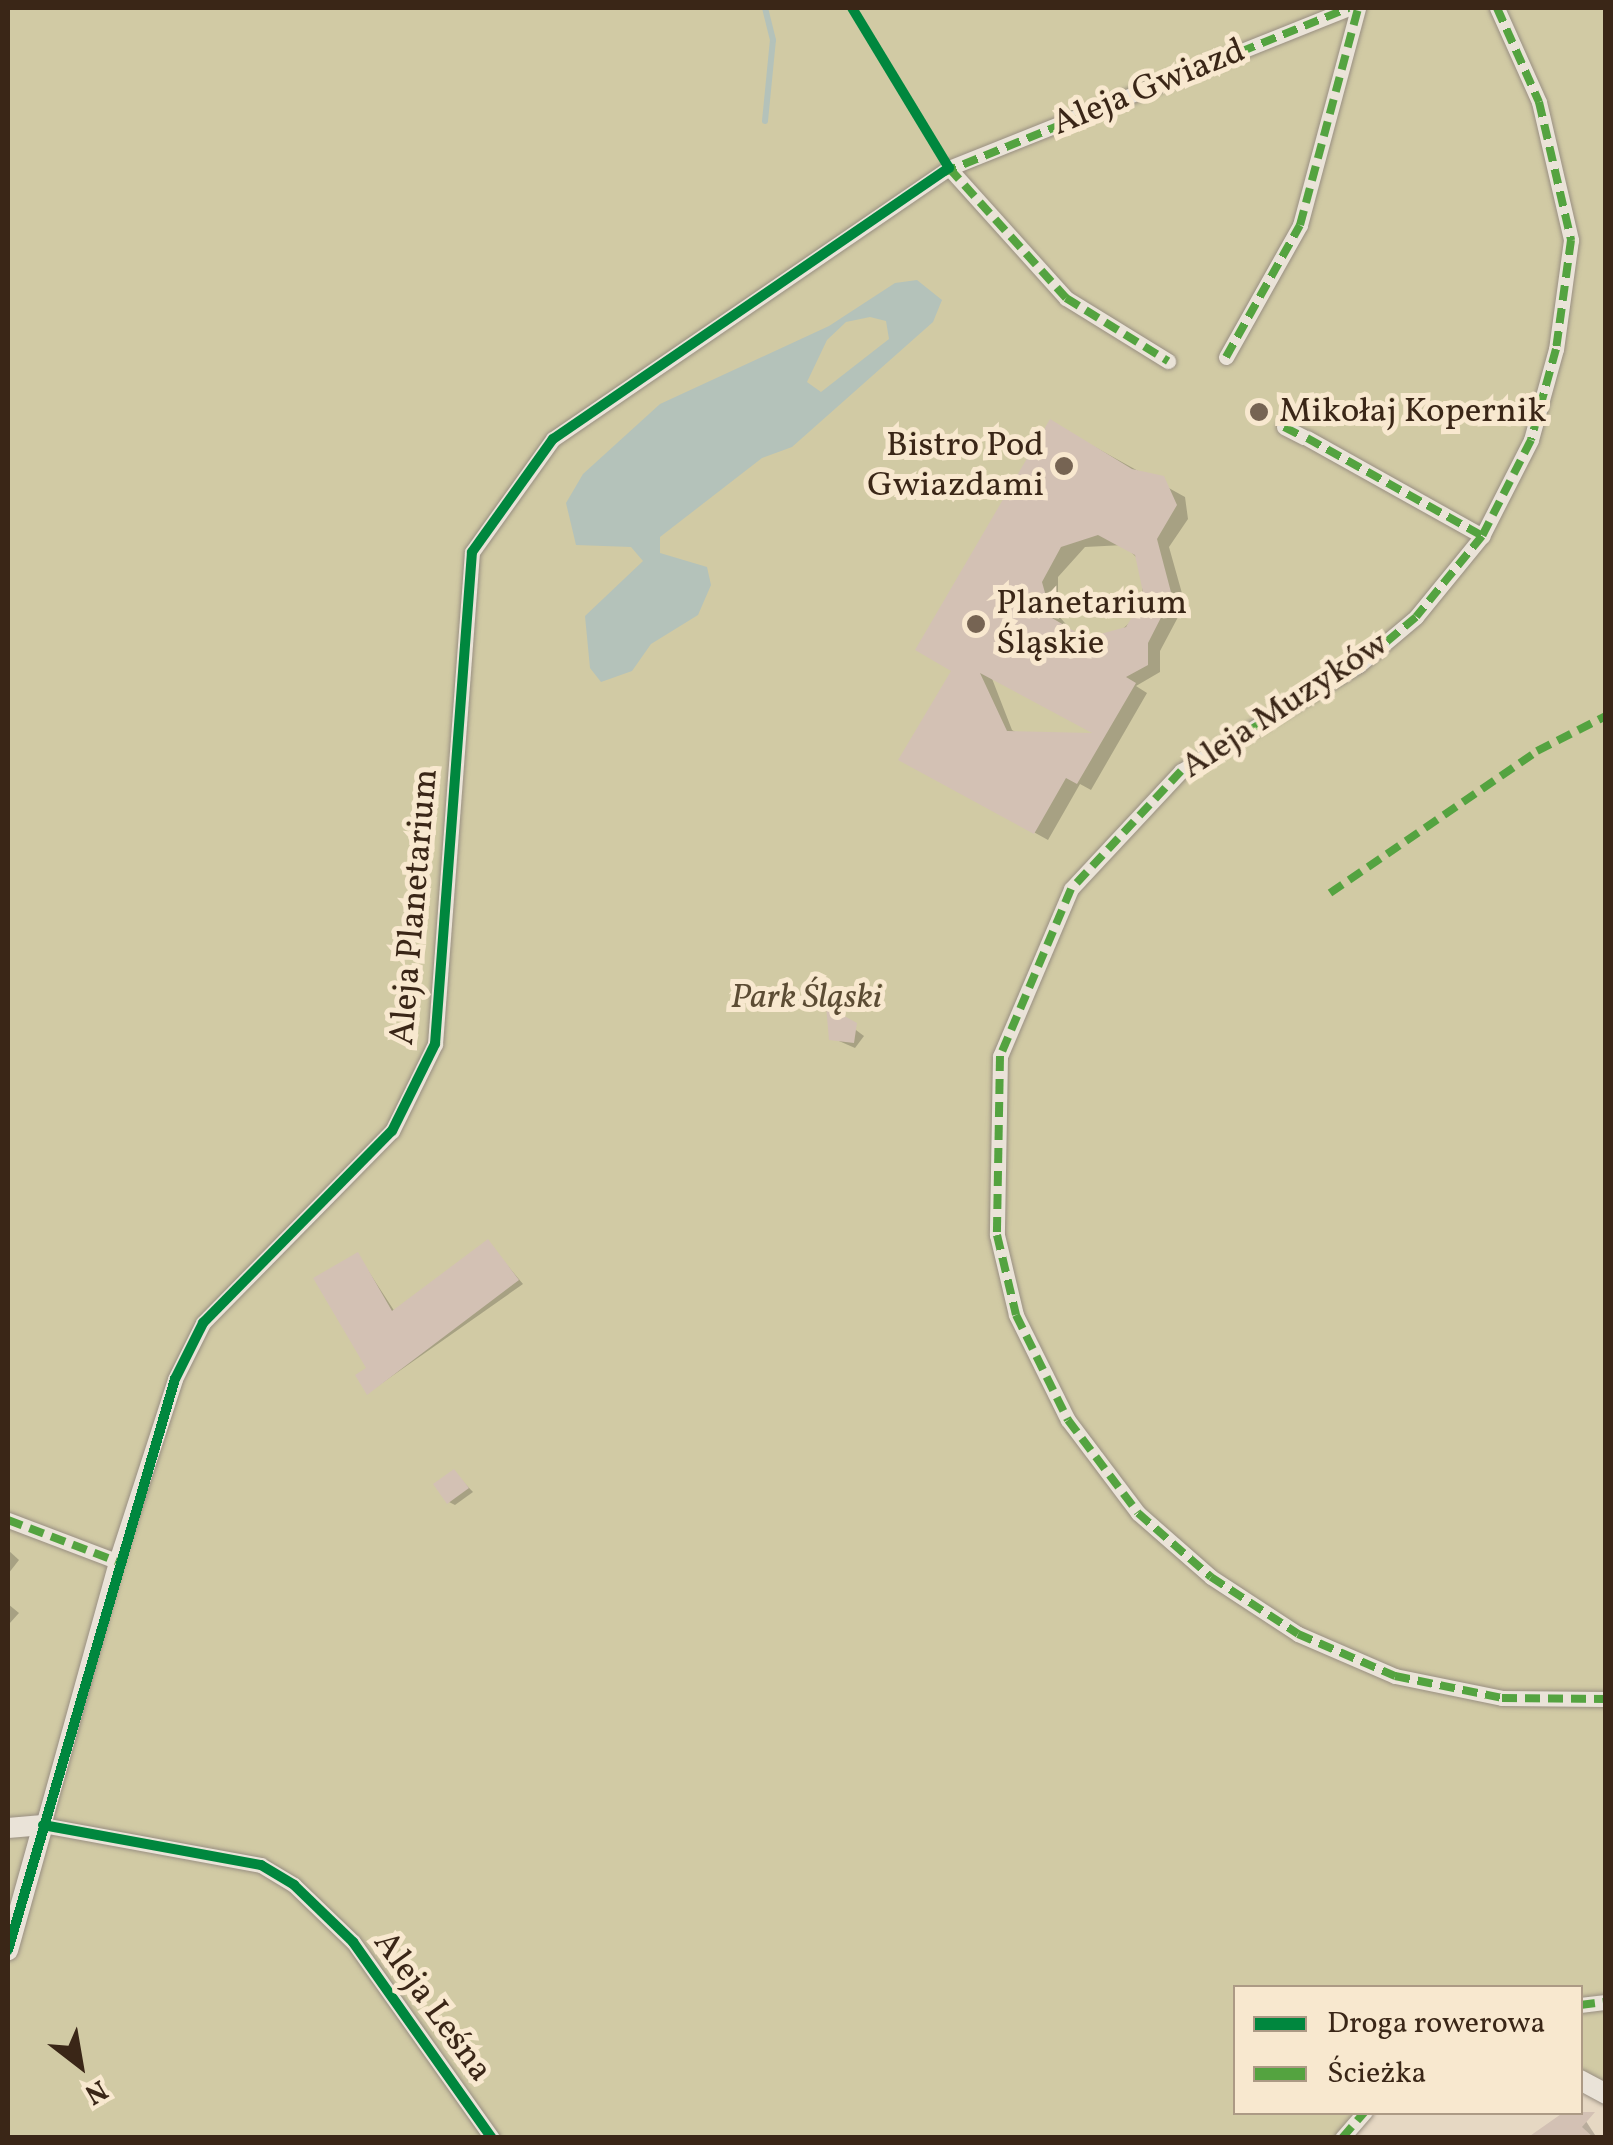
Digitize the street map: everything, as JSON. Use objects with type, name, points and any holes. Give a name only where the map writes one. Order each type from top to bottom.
[{"type":"street","name":"Aleja Gwiazd","points":[[949,168],[1350,8]]},
{"type":"street","points":[[1226,357],[1300,226],[1358,8]]},
{"type":"street","name":"Aleja Muzyków","points":[[1497,8],[1539,102],[1571,240],[1540,414],[1482,536],[1386,645],[1181,771],[1071,889],[1000,1056],[997,1235],[1016,1315],[1068,1420],[1138,1513],[1211,1577],[1298,1634],[1396,1676],[1502,1698],[1606,1699]]},
{"type":"street","points":[[949,168],[1066,298],[1168,361]]},
{"type":"street","name":"Aleja Planetarium","points":[[8,1950],[68,1746],[116,1561],[175,1379],[203,1323],[392,1131],[435,1044],[472,552],[553,438],[949,168]]},
{"type":"street","points":[[1284,427],[1482,536]]},
{"type":"street","points":[[8,1520],[116,1561]]},
{"type":"street","name":"Aleja Leśna","points":[[8,1828],[43,1825],[261,1865],[294,1885],[352,1942],[492,2138]]},
{"type":"street","points":[[1583,2082],[1606,2094]]},
{"type":"street","points":[[1342,2138],[1362,2115]]},
{"type":"green space","name":"Park Śląski","points":[[8,8],[1605,8],[1605,2086],[1583,2070],[1583,1985],[1233,1985],[1233,2115],[1363,2115],[1342,2137],[8,2137]]},
{"type":"shaded area","points":[[917,280],[942,300],[933,322],[792,447],[762,458],[660,537],[660,553],[707,567],[711,585],[698,615],[651,644],[632,671],[601,682],[590,668],[585,616],[643,561],[631,547],[576,545],[566,503],[583,474],[660,404],[829,326],[895,283]],"holes":[[[870,317],[886,321],[889,339],[821,392],[807,382],[827,340],[846,322]]]},
{"type":"building","name":"Planetarium Śląskie","points":[[1050,419],[1132,469],[1164,476],[1177,505],[1157,539],[1172,596],[1148,643],[1148,665],[1126,677],[1136,683],[1077,784],[1066,778],[1034,834],[898,760],[951,671],[915,650]],"holes":[[[1098,535],[1135,555],[1144,597],[1126,627],[1086,638],[1052,618],[1042,582],[1061,547]],[[980,673],[1092,733],[1007,731]]]},
{"type":"building","points":[[826,1006],[857,1023],[854,1043],[829,1040]]},
{"type":"building","points":[[488,1239],[519,1280],[367,1395],[355,1375],[366,1368],[313,1278],[358,1252],[392,1311]]},
{"type":"building","points":[[454,1469],[469,1488],[447,1504],[433,1484]]},
{"type":"building","points":[[1595,2112],[1582,2127],[1594,2138],[1527,2138],[1560,2115]]},
{"type":"waterway","points":[[765,8],[773,40],[765,121]]},
{"type":"marked path","points":[[942,173],[1349,8]]},
{"type":"marked path","points":[[1226,357],[1300,225],[1358,8]]},
{"type":"marked path","points":[[1497,8],[1539,102],[1571,240],[1556,349],[1531,440],[1482,536],[1416,617],[1359,665],[1181,771],[1071,889],[1000,1056],[997,1235],[1016,1315],[1068,1420],[1138,1513],[1211,1577],[1298,1634],[1395,1676],[1502,1698],[1606,1699]]},
{"type":"marked path","points":[[949,168],[1066,298],[1168,361]]},
{"type":"marked path","points":[[1284,427],[1304,437]]},
{"type":"marked path","points":[[1307,438],[1482,536]]},
{"type":"marked path","points":[[1330,893],[1537,751],[1606,716]]},
{"type":"marked path","points":[[8,1520],[116,1561]]},
{"type":"marked path","points":[[1583,2005],[1606,2002]]},
{"type":"marked path","points":[[1342,2138],[1362,2115]]},
{"type":"cycle path","points":[[8,1950],[175,1379],[203,1323],[392,1131],[435,1044],[472,552],[553,439],[949,168],[852,8]]},
{"type":"cycle path","points":[[43,1825],[261,1865],[294,1885],[353,1942],[492,2138]]},
{"type":"place","name":"Mikołaj Kopernik","points":[[1259,412]]},
{"type":"place","name":"Bistro Pod Gwiazdami","points":[[1064,466]]},
{"type":"place","name":"Planetarium Śląskie","points":[[976,624]]}]
